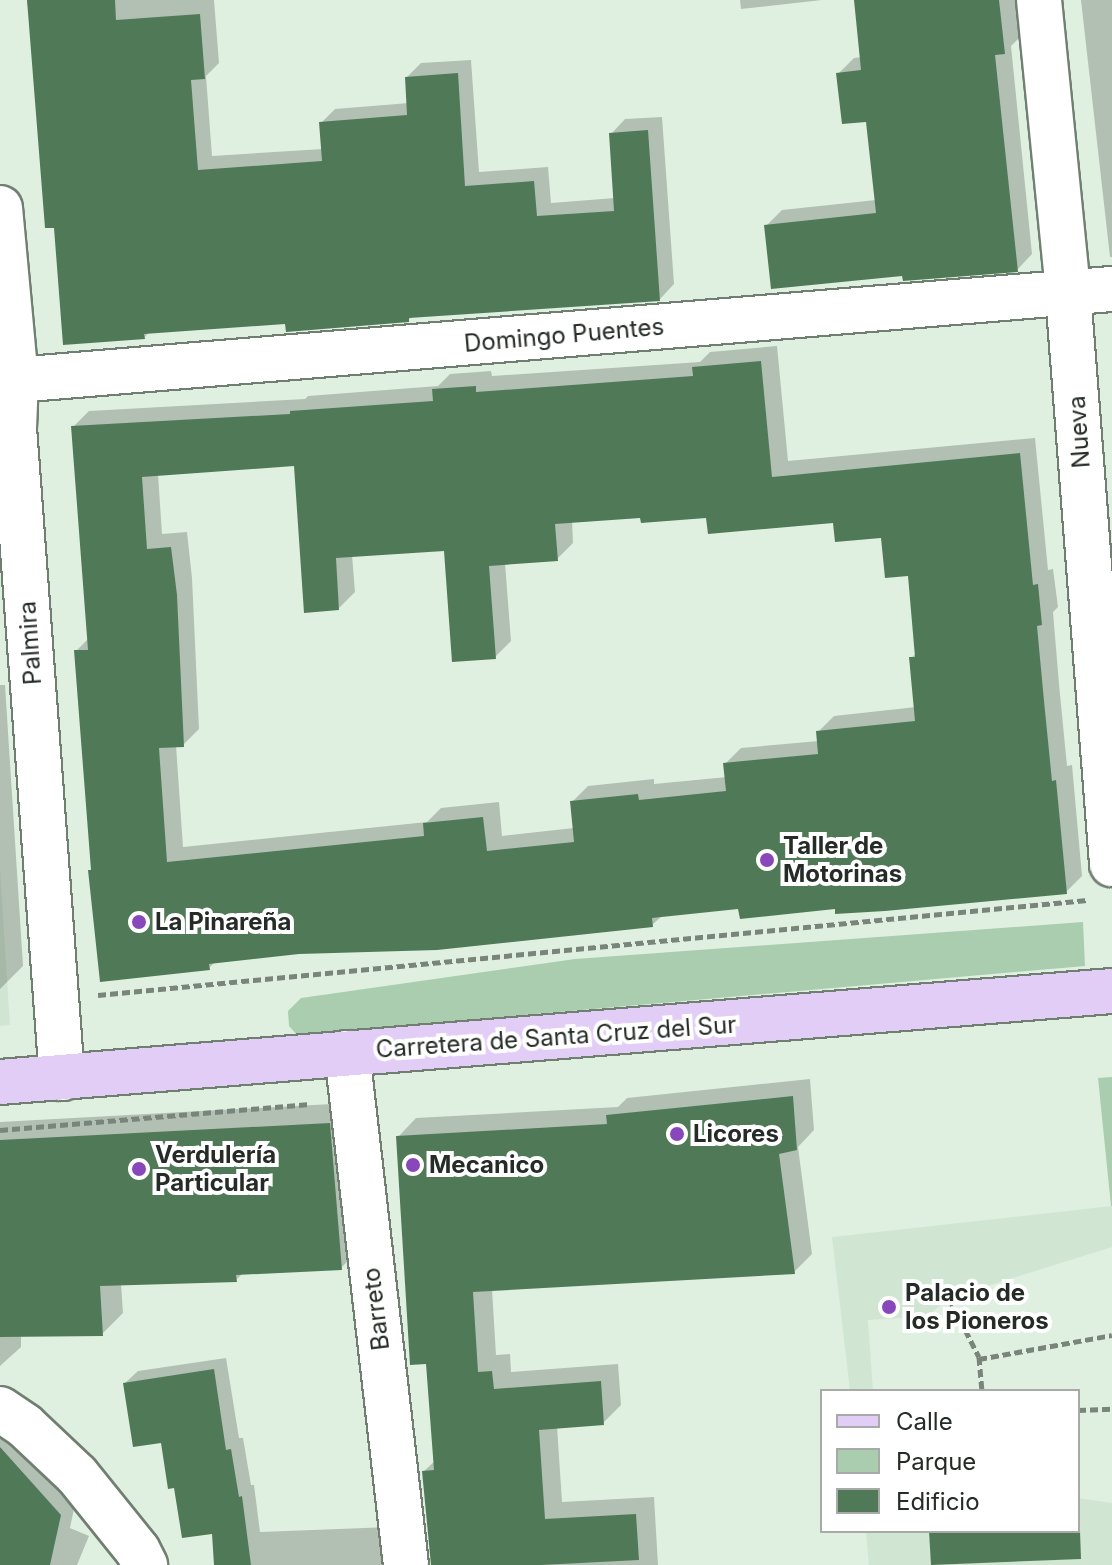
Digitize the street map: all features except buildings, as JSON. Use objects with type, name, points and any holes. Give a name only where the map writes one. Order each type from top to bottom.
[{"type":"main road","name":"Carretera de Santa Cruz del Sur","points":[[0,1082],[1112,991]]},
{"type":"street","name":"Nueva","points":[[1039,0],[1068,293],[1104,882]]},
{"type":"street","name":"Palmira","points":[[0,208],[16,380],[7,428],[62,1078]]},
{"type":"street","name":"Domingo Puentes","points":[[16,380],[1112,289]]},
{"type":"street","name":"Barreto","points":[[347,1053],[406,1565]]},
{"type":"street","points":[[0,1409],[25,1426],[77,1475],[138,1551],[145,1565]]},
{"type":"path","points":[[56,999],[1104,882]]},
{"type":"path","points":[[949,1298],[979,1359],[982,1389]]},
{"type":"path","points":[[979,1359],[1112,1335]]},
{"type":"path","points":[[1080,1410],[1112,1409]]},
{"type":"shaded area","points":[[0,870],[10,1025],[0,1026]]},
{"type":"shaded area","name":"Palacio de los Pioneros","points":[[1112,1206],[1112,1247],[949,1298],[928,1316],[868,1320],[873,1389],[850,1389],[832,1237]]},
{"type":"shaded area","points":[[1080,1498],[1112,1503],[1112,1565],[869,1565],[866,1533],[1080,1533]]},
{"type":"green space","points":[[1083,922],[1085,966],[297,1035],[289,1026],[288,1011],[301,998],[575,959]]},
{"type":"green space","points":[[1112,1077],[1112,1206],[1111,1206],[1098,1078]]},
{"type":"place","name":"Taller de Motorinas","points":[[767,860]]},
{"type":"place","name":"La Pinareña","points":[[139,922]]},
{"type":"place","name":"Licores","points":[[677,1134]]},
{"type":"place","name":"Mecanico","points":[[413,1165]]},
{"type":"place","name":"Verdulería Particular","points":[[139,1169]]},
{"type":"place","name":"Palacio de los Pioneros","points":[[889,1307]]}]
